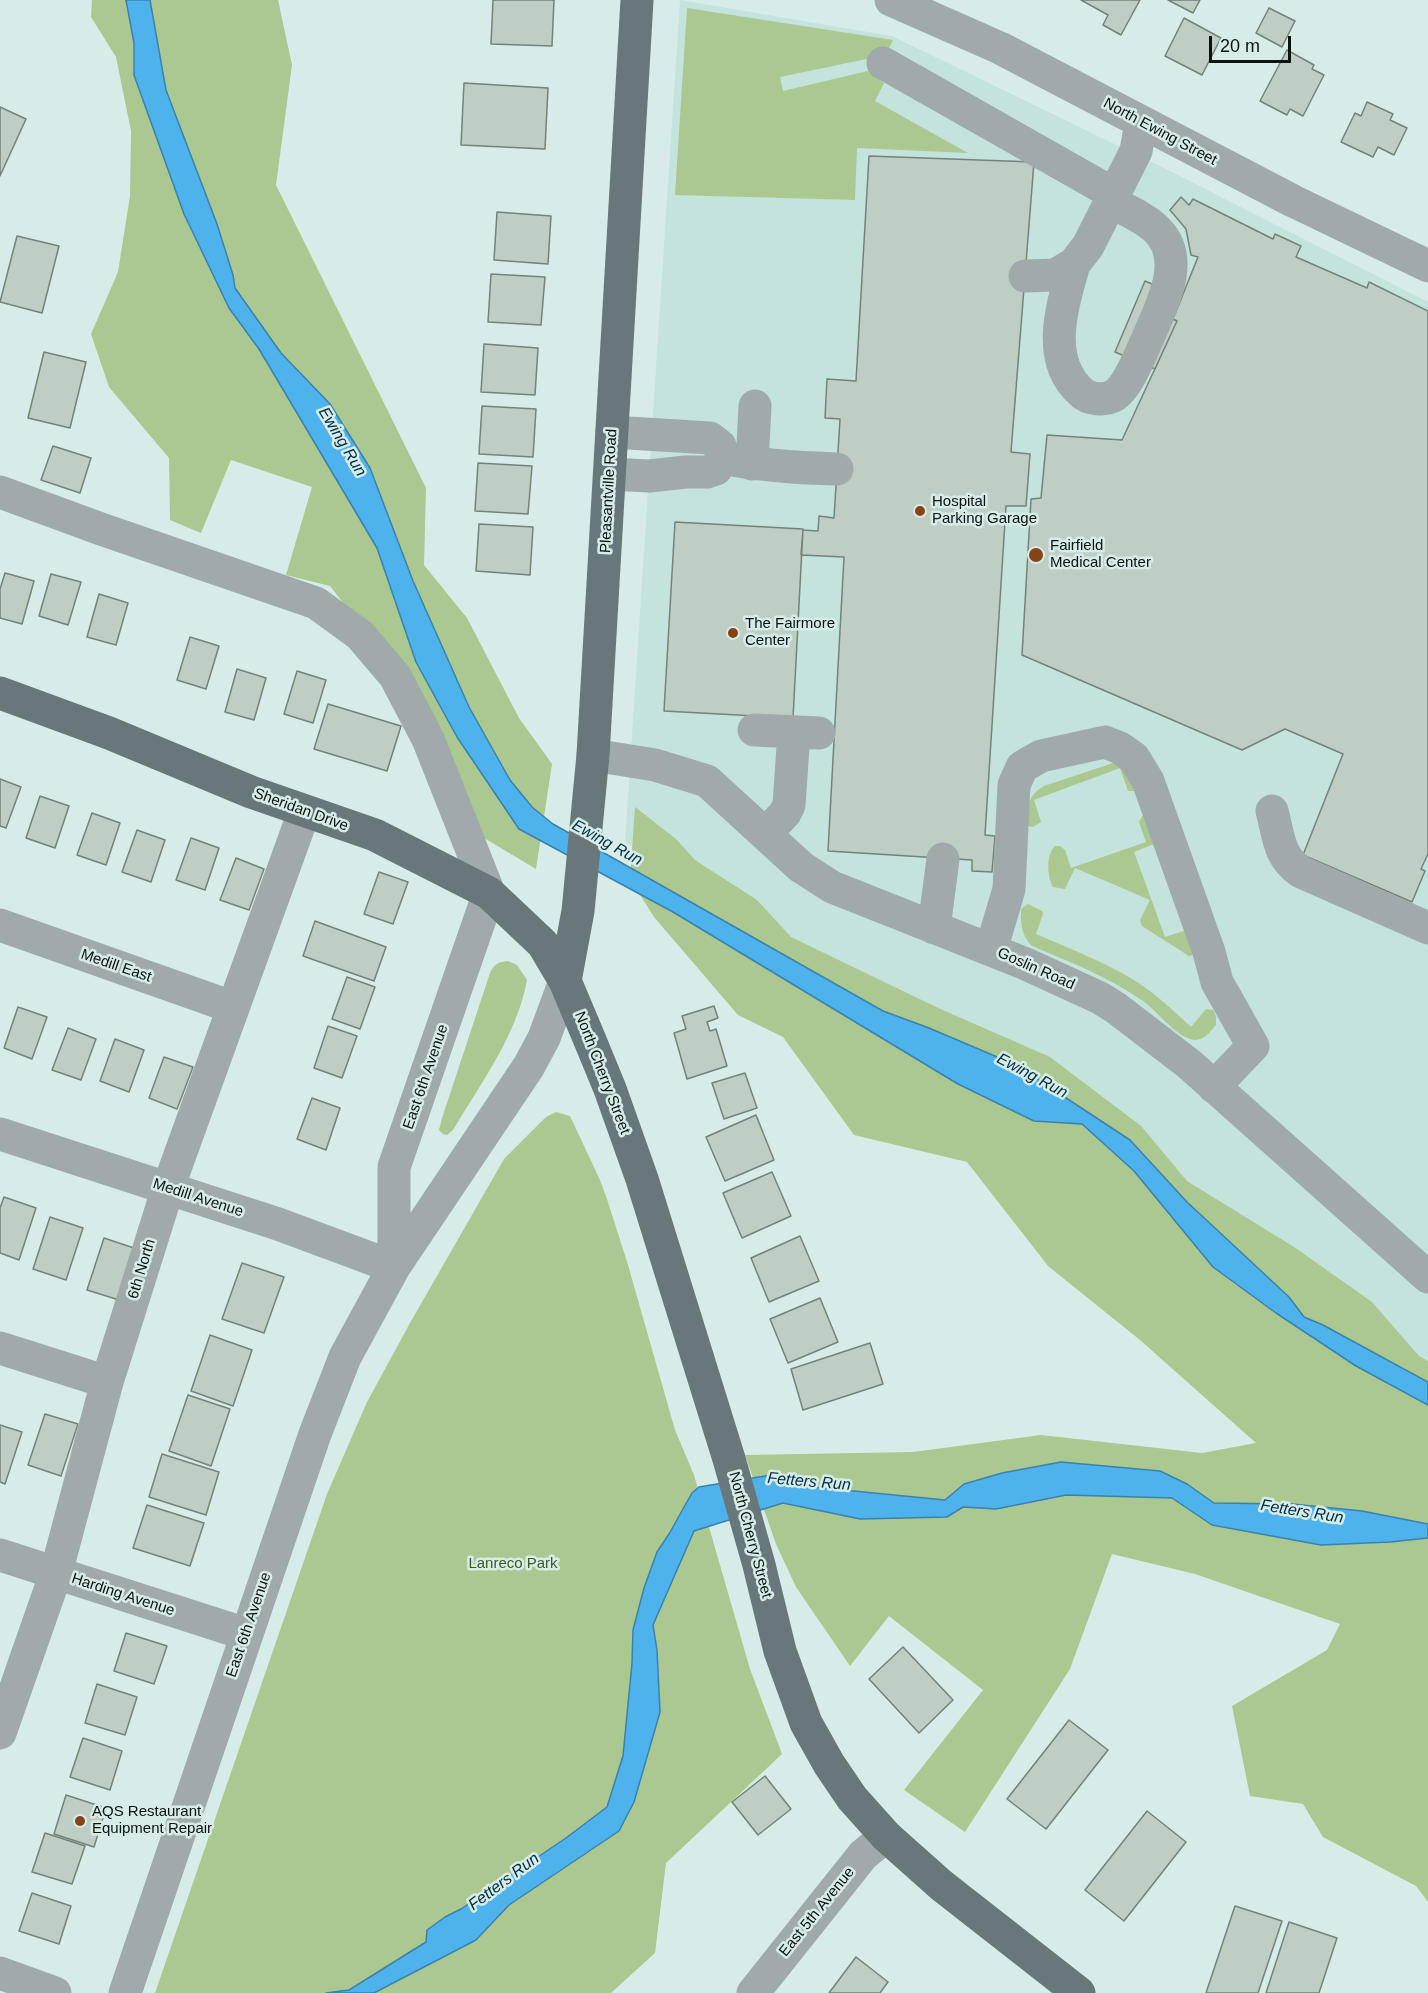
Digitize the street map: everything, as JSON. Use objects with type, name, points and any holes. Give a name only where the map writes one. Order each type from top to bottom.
[{"type":"main road","name":"Pleasantville Road","points":[[565,981],[578,911],[591,770],[637,0]]},
{"type":"main road","name":"Sheridan Drive","points":[[0,693],[109,733],[304,812],[375,836],[489,893],[543,944],[565,981]]},
{"type":"main road","name":"North Cherry Street","points":[[565,981],[610,1089],[642,1179],[729,1459],[780,1651],[806,1723],[829,1764],[852,1798],[886,1836],[941,1885],[1079,1993]]},
{"type":"street","name":"North Ewing Street","points":[[891,0],[1000,48],[1293,201],[1428,266]]},
{"type":"street","points":[[883,63],[1112,198],[1159,231],[1166,243],[1170,258],[1171,279],[1166,296],[1134,370],[1115,394],[1100,399],[1085,396],[1074,386],[1064,369],[1058,342],[1062,308],[1074,264],[1088,246],[1112,198],[1136,151],[1141,122]]},
{"type":"street","points":[[1024,276],[1054,275],[1074,264]]},
{"type":"street","points":[[737,461],[755,406]]},
{"type":"street","points":[[612,432],[710,438],[737,461]]},
{"type":"street","points":[[610,474],[650,476],[707,472],[716,469],[721,464],[737,461],[837,469]]},
{"type":"street","points":[[0,492],[101,530],[316,603],[360,635],[395,676],[428,739],[489,893]]},
{"type":"street","points":[[754,730],[806,732],[789,805],[785,813],[766,834]]},
{"type":"street","points":[[991,950],[1009,889],[1014,785],[1022,767],[1041,756],[1106,742],[1120,748],[1134,758],[1148,781],[1209,952],[1217,982],[1253,1046],[1214,1087]]},
{"type":"street","name":"Goslin Road","points":[[591,770],[638,761],[701,778],[717,789],[801,867],[824,883],[991,950],[1086,992],[1116,1008],[1189,1064],[1428,1277]]},
{"type":"street","points":[[1272,811],[1283,855],[1290,864],[1301,872],[1428,928]]},
{"type":"street","name":"6th North","points":[[0,1733],[56,1573],[107,1382],[168,1188],[304,812]]},
{"type":"street","points":[[934,928],[943,859]]},
{"type":"street","name":"East 6th Avenue","points":[[394,1267],[394,1167],[489,893]]},
{"type":"street","name":"Medill East","points":[[0,925],[232,1007]]},
{"type":"street","name":"East 6th Avenue","points":[[125,1993],[315,1434],[345,1357],[394,1267],[529,1066],[544,1038],[565,981]]},
{"type":"street","name":"Medill Avenue","points":[[0,1134],[278,1224],[394,1267]]},
{"type":"street","points":[[0,1348],[107,1382]]},
{"type":"street","name":"Harding Avenue","points":[[0,1555],[246,1634]]},
{"type":"street","name":"East 5th Avenue","points":[[753,1993],[862,1855],[886,1836]]},
{"type":"street","points":[[0,1974],[55,1993]]},
{"type":"shaded area","name":"Fairfield Medical Center","points":[[680,0],[892,36],[1164,168],[1428,302],[1428,1377],[1239,1219],[625,842]]},
{"type":"green space","points":[[92,0],[278,0],[292,65],[276,185],[426,488],[424,565],[467,618],[519,718],[552,764],[536,869],[484,838],[440,726],[330,586],[286,575],[312,487],[231,460],[201,533],[170,520],[169,458],[109,387],[91,334],[118,272],[130,196],[131,131],[116,57],[91,17]]},
{"type":"green space","points":[[687,8],[893,40],[889,48],[881,49],[876,57],[780,77],[783,91],[868,71],[884,83],[875,101],[968,153],[857,148],[855,200],[675,195]]},
{"type":"green space","points":[[1113,763],[1122,765],[1135,791],[1128,791],[1120,768],[1034,800],[1041,822],[1033,827],[1028,826],[1031,798],[1038,790]]},
{"type":"green space","points":[[635,807],[676,839],[695,860],[757,900],[791,937],[936,1007],[1050,1057],[1141,1126],[1187,1181],[1294,1247],[1372,1302],[1419,1356],[1428,1361],[1428,1902],[1416,1886],[1323,1837],[1303,1804],[1250,1796],[1232,1706],[1327,1650],[1340,1624],[1195,1574],[1112,1554],[1070,1669],[965,1832],[904,1790],[983,1690],[889,1616],[850,1666],[796,1587],[776,1544],[745,1455],[913,1452],[1041,1435],[1202,1453],[1256,1443],[1140,1340],[1048,1266],[967,1162],[854,1135],[783,1037],[738,1015],[654,917],[630,879]]},
{"type":"green space","points":[[1143,815],[1154,844],[1134,852],[1165,937],[1187,930],[1196,954],[1189,956],[1142,926],[1140,920],[1150,900],[1075,868],[1065,889],[1053,887],[1051,883],[1049,860],[1055,846],[1060,846],[1065,850],[1071,868],[1146,842],[1139,822]]},
{"type":"green space","points":[[1028,904],[1042,911],[1043,914],[1036,934],[1125,975],[1158,998],[1191,1027],[1206,1009],[1213,1010],[1216,1025],[1202,1038],[1190,1039],[1178,1032],[1143,1001],[1117,985],[1032,946],[1022,925],[1021,909]]},
{"type":"green space","points":[[508,961],[517,965],[527,980],[515,1020],[497,1058],[453,1130],[447,1135],[443,1134],[439,1130],[442,1118],[490,973],[497,964]]},
{"type":"green space","name":"Lanreco Park","points":[[556,1112],[570,1116],[607,1199],[675,1430],[694,1475],[750,1669],[782,1754],[666,1863],[655,1953],[611,1993],[155,1993],[327,1494],[367,1402],[504,1159],[546,1117]]},
{"type":"water","name":"Ewing Run","points":[[126,0],[150,0],[166,90],[217,224],[235,288],[281,353],[330,404],[370,468],[413,581],[469,707],[510,780],[532,807],[553,824],[883,1011],[1016,1065],[1130,1140],[1187,1202],[1289,1297],[1304,1317],[1428,1382],[1428,1405],[1356,1366],[1276,1313],[1213,1267],[1134,1171],[1082,1124],[1034,1121],[958,1084],[673,912],[519,829],[457,737],[416,662],[377,548],[259,349],[229,308],[184,214],[134,75],[134,43]]},
{"type":"water","name":"Fetters Run","points":[[1061,1462],[1160,1471],[1187,1484],[1214,1503],[1292,1504],[1362,1511],[1428,1524],[1428,1538],[1321,1545],[1212,1525],[1172,1498],[1066,1495],[996,1509],[963,1507],[947,1517],[860,1519],[783,1503],[694,1531],[653,1625],[657,1650],[660,1712],[634,1802],[619,1831],[509,1905],[476,1940],[374,1993],[326,1993],[349,1990],[426,1942],[427,1930],[566,1838],[607,1807],[623,1756],[633,1630],[644,1588],[657,1552],[692,1493],[699,1487],[777,1474],[813,1487],[945,1500],[964,1484],[1002,1473]]},
{"type":"building","points":[[493,0],[554,0],[552,46],[491,44]]},
{"type":"building","points":[[1081,0],[1140,0],[1121,35],[1103,25],[1108,15]]},
{"type":"building","points":[[1168,0],[1200,0],[1193,13]]},
{"type":"building","points":[[1269,8],[1295,21],[1282,47],[1256,33]]},
{"type":"building","points":[[1184,18],[1221,38],[1202,75],[1165,56]]},
{"type":"building","points":[[1287,50],[1314,65],[1312,69],[1324,75],[1303,116],[1290,109],[1287,115],[1260,101]]},
{"type":"building","points":[[464,83],[548,88],[545,149],[461,145]]},
{"type":"building","points":[[1367,102],[1393,114],[1390,120],[1407,128],[1394,155],[1378,147],[1373,157],[1341,142],[1355,113],[1361,116]]},
{"type":"building","points":[[0,107],[26,119],[0,176]]},
{"type":"building","name":"Hospital Parking Garage","points":[[869,156],[1034,162],[1011,452],[1030,454],[1026,506],[1006,506],[985,835],[995,836],[992,872],[972,871],[972,860],[828,851],[844,557],[801,555],[803,530],[818,531],[819,516],[834,518],[840,419],[825,418],[827,379],[856,381]]},
{"type":"building","points":[[1181,197],[1189,205],[1193,199],[1273,239],[1275,234],[1301,246],[1296,257],[1367,288],[1369,282],[1428,311],[1428,854],[1421,869],[1425,871],[1412,902],[1303,855],[1343,754],[1285,729],[1242,750],[1022,655],[1031,499],[1041,498],[1047,435],[1122,440],[1177,321],[1173,319],[1198,257],[1191,255],[1186,229],[1170,210]]},
{"type":"building","points":[[497,212],[551,216],[548,264],[494,260]]},
{"type":"building","points":[[17,236],[59,246],[42,313],[0,302]]},
{"type":"building","points":[[491,274],[545,277],[541,325],[488,322]]},
{"type":"building","points":[[1145,281],[1182,297],[1173,319],[1177,321],[1155,369],[1115,352]]},
{"type":"building","points":[[484,344],[538,348],[535,395],[481,392]]},
{"type":"building","points":[[44,352],[86,362],[70,428],[28,418]]},
{"type":"building","points":[[482,406],[536,409],[533,457],[479,454]]},
{"type":"building","points":[[53,446],[91,458],[80,493],[41,480]]},
{"type":"building","points":[[478,463],[532,466],[528,514],[475,511]]},
{"type":"building","name":"The Fairmore Center","points":[[675,522],[803,529],[793,718],[664,711]]},
{"type":"building","points":[[479,524],[533,527],[530,575],[476,571]]},
{"type":"building","points":[[5,573],[34,581],[22,624],[0,618],[0,589]]},
{"type":"building","points":[[51,574],[81,582],[68,625],[39,616]]},
{"type":"building","points":[[99,594],[128,603],[116,645],[87,637]]},
{"type":"building","points":[[190,637],[219,646],[206,689],[177,680]]},
{"type":"building","points":[[237,669],[266,678],[254,720],[225,712]]},
{"type":"building","points":[[297,671],[326,680],[313,723],[284,714]]},
{"type":"building","points":[[328,704],[401,726],[387,771],[314,749]]},
{"type":"building","points":[[0,779],[21,787],[6,828],[0,826]]},
{"type":"building","points":[[40,796],[69,806],[55,848],[26,838]]},
{"type":"building","points":[[92,813],[120,823],[106,865],[77,855]]},
{"type":"building","points":[[137,830],[165,840],[151,882],[122,872]]},
{"type":"building","points":[[191,838],[219,848],[205,890],[176,880]]},
{"type":"building","points":[[236,858],[264,869],[249,910],[220,900]]},
{"type":"building","points":[[379,872],[408,882],[393,924],[364,914]]},
{"type":"building","points":[[315,921],[386,947],[374,981],[303,956]]},
{"type":"building","points":[[347,977],[375,987],[360,1029],[332,1019]]},
{"type":"building","points":[[714,1006],[718,1018],[707,1022],[710,1031],[716,1029],[727,1066],[687,1079],[674,1033],[686,1029],[682,1016]]},
{"type":"building","points":[[18,1007],[47,1017],[32,1059],[4,1048]]},
{"type":"building","points":[[328,1026],[357,1036],[342,1078],[314,1068]]},
{"type":"building","points":[[68,1028],[96,1039],[81,1080],[52,1070]]},
{"type":"building","points":[[115,1039],[144,1050],[129,1092],[100,1081]]},
{"type":"building","points":[[164,1057],[193,1067],[177,1109],[149,1098]]},
{"type":"building","points":[[745,1073],[757,1108],[724,1119],[712,1083]]},
{"type":"building","points":[[312,1098],[340,1108],[326,1150],[297,1139]]},
{"type":"building","points":[[756,1115],[774,1160],[725,1181],[706,1137]]},
{"type":"building","points":[[772,1172],[791,1216],[742,1238],[723,1193]]},
{"type":"building","points":[[4,1197],[36,1208],[19,1260],[0,1253],[0,1208]]},
{"type":"building","points":[[50,1217],[83,1228],[66,1280],[33,1269]]},
{"type":"building","points":[[800,1236],[819,1281],[769,1302],[751,1258]]},
{"type":"building","points":[[104,1238],[137,1249],[119,1300],[87,1290]]},
{"type":"building","points":[[242,1263],[284,1277],[264,1333],[222,1319]]},
{"type":"building","points":[[820,1298],[838,1342],[788,1363],[770,1319]]},
{"type":"building","points":[[210,1335],[252,1350],[233,1406],[191,1391]]},
{"type":"building","points":[[870,1343],[883,1384],[803,1410],[791,1369]]},
{"type":"building","points":[[188,1395],[230,1409],[211,1466],[169,1451]]},
{"type":"building","points":[[45,1414],[78,1424],[61,1476],[28,1465]]},
{"type":"building","points":[[0,1425],[22,1432],[5,1484],[0,1482]]},
{"type":"building","points":[[162,1454],[219,1472],[206,1515],[149,1497]]},
{"type":"building","points":[[147,1505],[204,1523],[190,1566],[133,1548]]},
{"type":"building","points":[[126,1633],[167,1646],[154,1684],[114,1671]]},
{"type":"building","points":[[903,1647],[953,1700],[919,1733],[869,1679]]},
{"type":"building","points":[[97,1684],[137,1697],[125,1735],[85,1723]]},
{"type":"building","points":[[1069,1720],[1108,1750],[1046,1829],[1007,1799]]},
{"type":"building","points":[[83,1738],[122,1751],[110,1790],[70,1777]]},
{"type":"building","points":[[765,1776],[791,1809],[758,1835],[732,1802]]},
{"type":"building","name":"AQS Restaurant Equipment Repair","points":[[66,1795],[106,1808],[94,1847],[54,1834]]},
{"type":"building","points":[[1147,1811],[1186,1842],[1124,1921],[1085,1890]]},
{"type":"building","points":[[45,1833],[85,1846],[72,1884],[32,1872]]},
{"type":"building","points":[[32,1893],[71,1906],[59,1944],[19,1931]]},
{"type":"building","points":[[1235,1906],[1282,1921],[1258,1993],[1206,1993]]},
{"type":"building","points":[[1289,1922],[1337,1938],[1319,1993],[1266,1993]]},
{"type":"building","points":[[856,1957],[888,1982],[880,1993],[829,1993]]},
{"type":"place","name":"Hospital Parking Garage","points":[[920,511]]},
{"type":"place","name":"Fairfield Medical Center","points":[[1036,555]]},
{"type":"place","name":"The Fairmore Center","points":[[733,633]]},
{"type":"place","name":"AQS Restaurant Equipment Repair","points":[[80,1821]]}]
